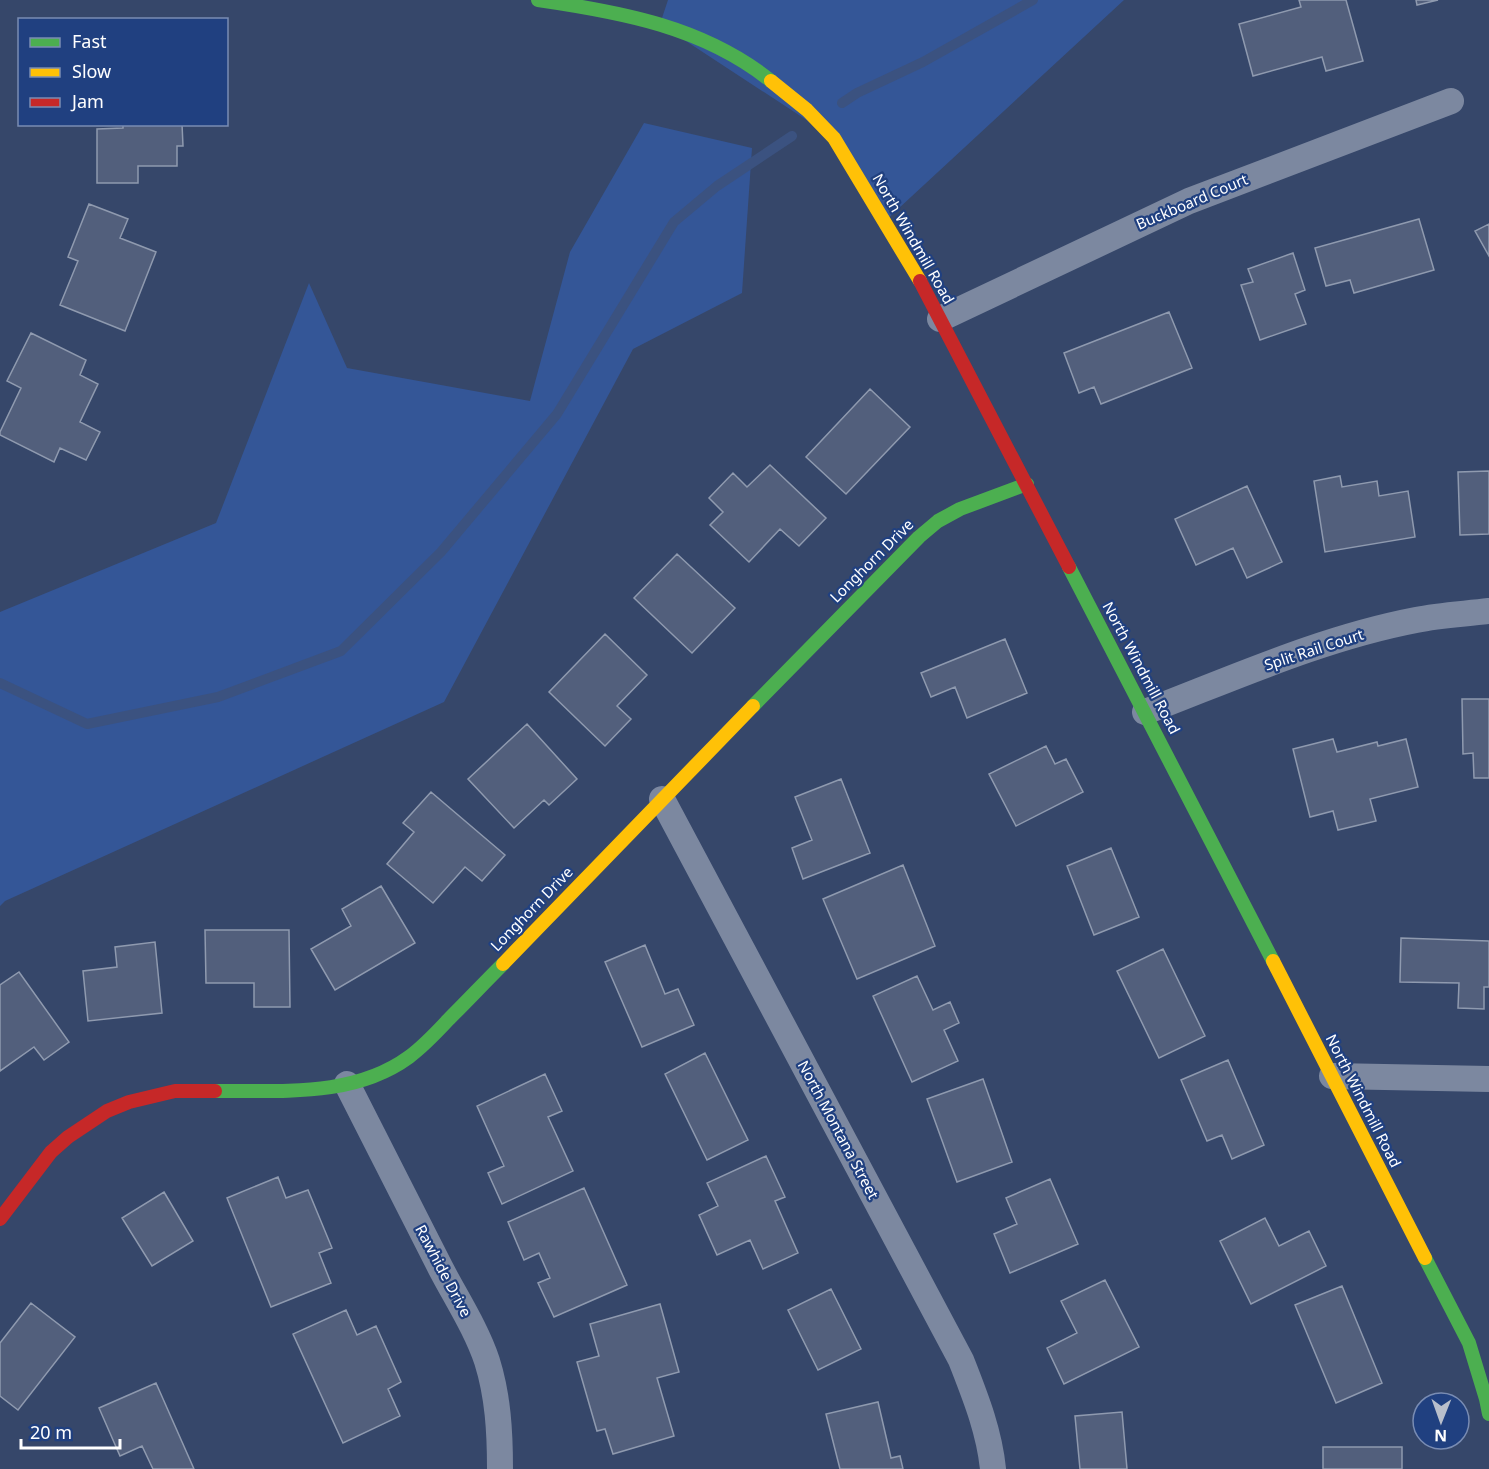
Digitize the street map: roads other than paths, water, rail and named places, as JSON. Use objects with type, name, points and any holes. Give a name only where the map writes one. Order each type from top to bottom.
[{"type":"street","name":"North Windmill Road","points":[[538,0],[593,8],[660,24],[727,52],[761,73],[807,110],[834,138],[918,277],[1332,1076],[1469,1343],[1489,1414]]},
{"type":"street","name":"Buckboard Court","points":[[940,319],[1189,201],[1451,101]]},
{"type":"street","name":"Longhorn Drive","points":[[0,1219],[51,1152],[68,1137],[98,1117],[129,1102],[175,1091],[311,1090],[370,1078],[409,1057],[426,1043],[919,537],[938,521],[960,509],[1027,484]]},
{"type":"street","name":"Split Rail Court","points":[[1145,712],[1304,651],[1364,633],[1415,620],[1489,612]]},
{"type":"street","name":"North Montana Street","points":[[662,799],[961,1360],[981,1411],[993,1469]]},
{"type":"street","points":[[1332,1076],[1489,1079]]},
{"type":"street","name":"Rawhide Drive","points":[[347,1084],[474,1328],[487,1360],[495,1393],[500,1435],[500,1469]]},
{"type":"waterway","points":[[842,103],[857,93],[923,62],[1033,0]]},
{"type":"waterway","points":[[0,683],[87,724],[218,697],[341,651],[441,552],[557,414],[674,222],[717,186],[792,136]]}]
